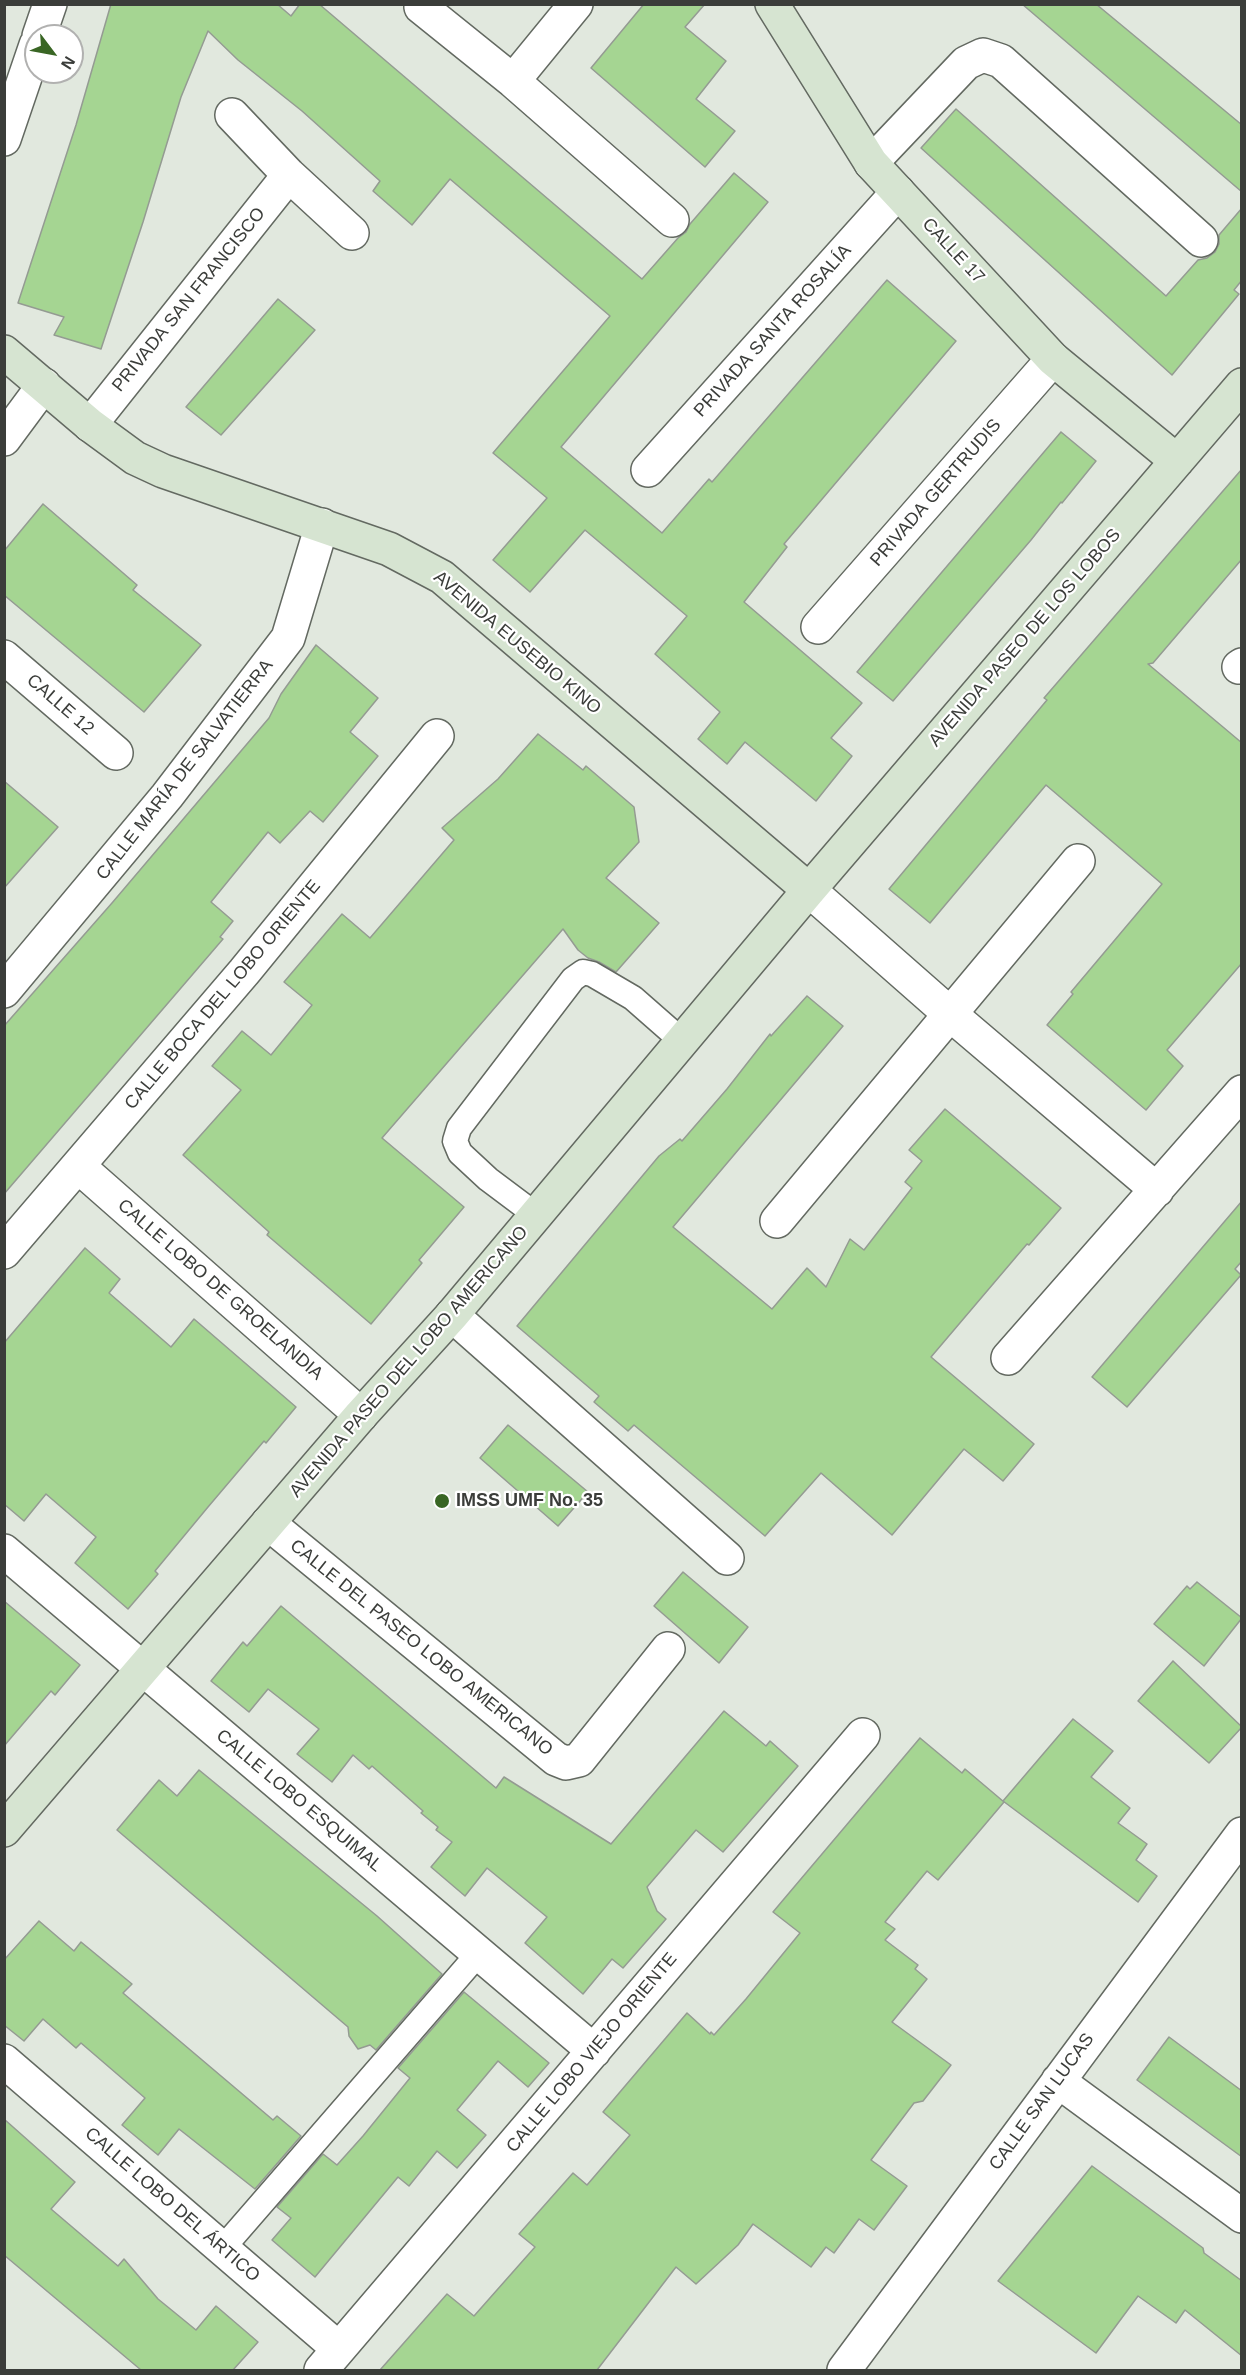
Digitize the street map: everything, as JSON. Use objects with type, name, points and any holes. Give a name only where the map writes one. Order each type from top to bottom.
[{"type":"street","points":[[43,24],[50,4]]},
{"type":"street","points":[[513,81],[576,4]]},
{"type":"street","name":"CALLE 17","points":[[772,4],[871,163],[1053,359],[1177,461]]},
{"type":"street","points":[[421,7],[513,81],[672,220]]},
{"type":"street","points":[[871,163],[966,63],[983,56],[1001,61],[1201,240]]},
{"type":"street","points":[[4,140],[24,81]]},
{"type":"street","points":[[232,115],[289,175],[352,233]]},
{"type":"street","name":"PRIVADA SAN FRANCISCO","points":[[90,425],[289,175]]},
{"type":"street","name":"PRIVADA SANTA ROSALÍA","points":[[648,470],[898,192]]},
{"type":"street","name":"AVENIDA EUSEBIO KINO","points":[[4,352],[90,425],[135,458],[163,471],[388,549],[442,577],[808,890]]},
{"type":"street","name":"PRIVADA GERTRUDIS","points":[[818,627],[1053,359]]},
{"type":"street","points":[[4,439],[44,385]]},
{"type":"street","name":"AVENIDA PASEO DE LOS LOBOS","points":[[808,890],[1242,385]]},
{"type":"street","name":"CALLE MARÍA DE SALVATIERRA","points":[[6,987],[167,796],[288,638],[322,525]]},
{"type":"street","name":"CALLE 12","points":[[4,657],[116,753]]},
{"type":"street","name":"CALLE BOCA DEL LOBO ORIENTE","points":[[4,1252],[244,972],[437,736]]},
{"type":"street","points":[[777,1221],[1078,861]]},
{"type":"street","points":[[808,890],[1157,1190]]},
{"type":"street","name":"AVENIDA PASEO DEL LOBO AMERICANO","points":[[4,1830],[361,1415],[452,1315],[808,890]]},
{"type":"street","points":[[1008,1359],[1242,1092]]},
{"type":"street","name":"CALLE LOBO DE GROELANDIA","points":[[78,1166],[361,1415]]},
{"type":"street","points":[[452,1315],[728,1558]]},
{"type":"street","name":"CALLE DEL PASEO LOBO AMERICANO","points":[[268,1523],[547,1752],[566,1763],[579,1760],[668,1649]]},
{"type":"street","name":"CALLE LOBO ESQUIMAL","points":[[4,1551],[594,2051]]},
{"type":"street","name":"CALLE LOBO VIEJO ORIENTE","points":[[330,2360],[863,1735]]},
{"type":"street","name":"CALLE SAN LUCAS","points":[[844,2370],[1242,1834]]},
{"type":"street","name":"CALLE LOBO DEL ÁRTICO","points":[[4,2061],[222,2249],[330,2360]]},
{"type":"street","points":[[1058,2081],[1242,2216]]},
{"type":"lane","points":[[536,1215],[460,1154],[455,1141],[459,1128],[573,979],[583,972],[592,974],[633,998],[682,1041]]},
{"type":"lane","points":[[222,2249],[478,1953]]},
{"type":"building","points":[[111,4],[277,4],[291,16],[300,4],[319,4],[642,279],[686,232],[690,224],[734,173],[768,202],[561,447],[662,533],[709,479],[712,482],[887,280],[956,341],[784,544],[787,547],[744,602],[862,703],[831,738],[852,756],[816,801],[745,742],[727,764],[698,739],[720,712],[655,654],[687,616],[585,530],[530,592],[493,560],[547,498],[493,453],[610,316],[450,179],[412,225],[373,191],[380,181],[302,111],[238,60],[208,31],[181,97],[101,349],[54,335],[64,317],[18,303],[76,125]]},
{"type":"building","points":[[644,4],[705,4],[685,27],[726,61],[696,99],[735,131],[705,167],[591,68]]},
{"type":"building","points":[[1022,4],[1096,4],[1242,125],[1242,192]]},
{"type":"building","points":[[956,109],[1166,296],[1198,260],[1207,258],[1215,252],[1219,244],[1219,235],[1242,208],[1242,280],[1234,290],[1239,294],[1172,375],[921,148]]},
{"type":"building","points":[[278,299],[315,330],[221,435],[186,407]]},
{"type":"building","points":[[1061,432],[1096,461],[893,701],[857,672]]},
{"type":"building","points":[[1242,469],[1242,559],[1153,663],[1148,664],[1242,743],[1242,963],[1167,1050],[1183,1066],[1146,1110],[1047,1025],[1073,994],[1071,992],[1162,884],[1046,785],[930,923],[889,889],[1047,700],[1044,698]]},
{"type":"building","points":[[43,504],[137,585],[133,590],[201,645],[144,712],[4,595],[4,551]]},
{"type":"building","points":[[316,645],[378,698],[350,732],[378,756],[323,822],[310,811],[280,843],[268,832],[211,902],[233,921],[220,937],[223,939],[4,1194],[4,1026],[269,718],[281,694]]},
{"type":"building","points":[[538,734],[583,770],[586,766],[634,807],[639,842],[606,878],[659,923],[616,972],[588,958],[578,950],[563,929],[382,1138],[464,1207],[419,1260],[422,1263],[371,1324],[267,1235],[269,1232],[183,1155],[241,1090],[212,1066],[242,1031],[271,1055],[312,1005],[284,982],[342,914],[370,938],[454,840],[442,828],[498,779]]},
{"type":"building","points":[[4,781],[58,827],[4,888]]},
{"type":"building","points":[[807,996],[843,1026],[673,1227],[772,1309],[807,1268],[826,1287],[850,1239],[864,1250],[912,1188],[905,1182],[922,1161],[909,1150],[945,1109],[1061,1208],[1029,1245],[1027,1244],[931,1357],[1034,1444],[1003,1481],[964,1449],[892,1535],[821,1473],[765,1536],[634,1425],[628,1431],[594,1402],[599,1396],[517,1326],[659,1156],[680,1139],[682,1141],[770,1034],[771,1036]]},
{"type":"building","points":[[1242,1201],[1242,1261],[1235,1269],[1241,1275],[1127,1407],[1092,1377]]},
{"type":"building","points":[[85,1248],[120,1279],[109,1293],[171,1347],[194,1319],[296,1407],[208,1507],[155,1571],[158,1574],[128,1609],[75,1563],[96,1537],[46,1494],[24,1521],[4,1504],[4,1343]]},
{"type":"building","points":[[508,1425],[588,1492],[558,1526],[480,1458]]},
{"type":"building","points":[[683,1572],[748,1627],[719,1663],[654,1606]]},
{"type":"building","points":[[1197,1582],[1242,1618],[1204,1666],[1154,1624],[1187,1586],[1190,1589]]},
{"type":"building","points":[[4,1601],[80,1665],[55,1695],[51,1691],[4,1746]]},
{"type":"building","points":[[281,1606],[496,1788],[504,1777],[611,1844],[724,1711],[766,1746],[770,1741],[798,1766],[723,1852],[696,1830],[647,1887],[657,1911],[666,1919],[623,1968],[612,1959],[583,1994],[525,1943],[547,1917],[487,1868],[465,1896],[431,1867],[452,1842],[436,1830],[438,1827],[421,1813],[423,1811],[372,1766],[369,1769],[353,1755],[332,1782],[297,1754],[319,1729],[268,1689],[249,1712],[211,1681],[243,1642],[247,1646]]},
{"type":"building","points":[[1173,1661],[1242,1727],[1209,1763],[1138,1701]]},
{"type":"building","points":[[1073,1719],[1113,1751],[1091,1777],[1130,1808],[1118,1823],[1147,1844],[1136,1860],[1157,1876],[1138,1902],[1003,1801]]},
{"type":"building","points":[[920,1738],[962,1773],[965,1769],[1004,1802],[938,1880],[927,1871],[885,1922],[895,1929],[885,1940],[918,1965],[915,1969],[927,1979],[892,2022],[951,2065],[923,2101],[914,2103],[871,2160],[907,2186],[874,2230],[859,2219],[834,2253],[826,2247],[811,2267],[753,2224],[738,2245],[696,2284],[676,2267],[597,2370],[380,2370],[447,2294],[474,2316],[535,2247],[519,2234],[573,2173],[587,2185],[630,2135],[603,2112],[687,2013],[714,2035],[746,1999],[800,1933],[773,1912]]},
{"type":"building","points":[[199,1770],[377,1916],[442,1974],[376,2050],[370,2045],[358,2049],[349,2036],[348,2027],[117,1830],[159,1780],[177,1796]]},
{"type":"building","points":[[39,1921],[74,1951],[81,1942],[132,1984],[123,1993],[273,2120],[277,2116],[301,2136],[255,2189],[179,2129],[158,2155],[122,2125],[145,2098],[81,2043],[76,2048],[43,2019],[24,2041],[4,2025],[4,1960]]},
{"type":"building","points":[[464,1992],[549,2063],[528,2087],[498,2061],[457,2110],[486,2135],[457,2168],[437,2151],[409,2186],[398,2177],[315,2277],[272,2240],[291,2218],[277,2207],[323,2154],[337,2165],[363,2136],[410,2078],[398,2068]]},
{"type":"building","points":[[1169,2037],[1242,2091],[1242,2157],[1137,2080]]},
{"type":"building","points":[[4,2119],[75,2182],[51,2209],[118,2266],[124,2259],[158,2299],[196,2330],[216,2306],[258,2342],[233,2370],[141,2370],[4,2255]]},
{"type":"building","points":[[1092,2166],[1203,2248],[1204,2253],[1242,2281],[1242,2356],[1185,2310],[1176,2323],[1138,2296],[1096,2353],[998,2281]]},
{"type":"place","name":"IMSS UMF No. 35","points":[[442,1501]]}]
